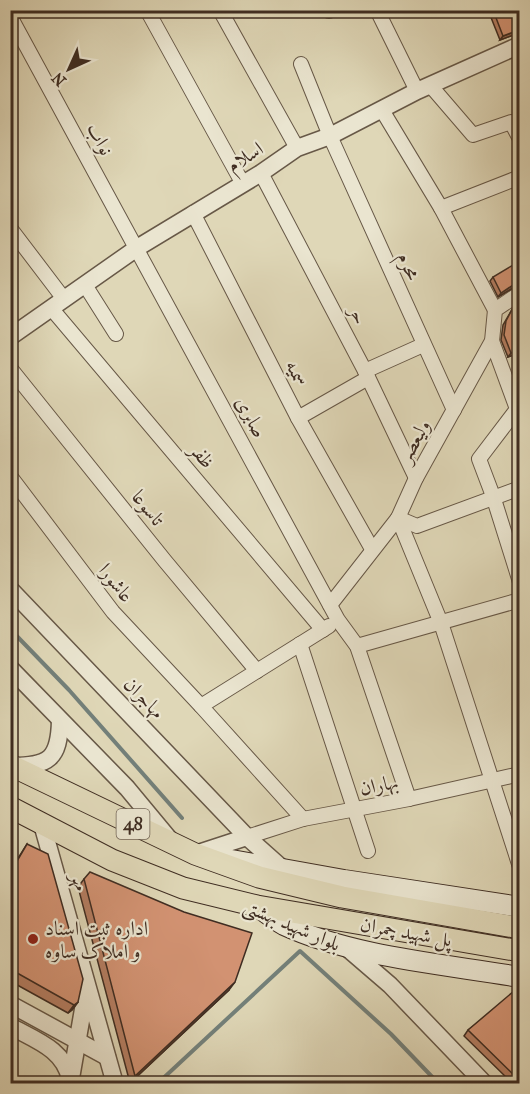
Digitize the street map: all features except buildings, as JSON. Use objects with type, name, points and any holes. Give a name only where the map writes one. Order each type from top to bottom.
[{"type":"main road","name":"بلوار شهید بهشتی","points":[[11,765],[195,854],[259,877]]},
{"type":"main road","name":"بلوار شهید بهشتی","points":[[10,807],[111,860],[183,888],[258,906],[282,924],[315,938],[348,948],[519,977]]},
{"type":"main road","name":"بلوار شهید بهشتی","points":[[195,854],[519,907]]},
{"type":"main road","name":"پل شهید چمران","points":[[259,877],[342,897],[519,928]]},
{"type":"main road","name":"پل شهید چمران","points":[[258,906],[519,951]]},
{"type":"street","points":[[147,10],[243,184]]},
{"type":"street","points":[[220,10],[297,148]]},
{"type":"street","points":[[377,10],[423,88],[473,135],[511,122],[519,139]]},
{"type":"street","name":"نواب","points":[[10,16],[137,248]]},
{"type":"street","name":"اسلام","points":[[10,336],[137,248],[261,173],[297,148],[330,136],[423,88],[519,45]]},
{"type":"street","name":"محرم","points":[[301,64],[330,136],[454,410]]},
{"type":"street","points":[[382,110],[441,208],[495,310],[519,293]]},
{"type":"street","name":"حر","points":[[261,173],[367,374],[416,478]]},
{"type":"street","points":[[441,208],[519,177]]},
{"type":"street","name":"سمیه","points":[[193,213],[298,418],[372,549]]},
{"type":"street","name":"ظفر","points":[[10,228],[57,303],[323,630]]},
{"type":"street","name":"صابری","points":[[137,248],[338,620],[357,646],[409,799]]},
{"type":"street","points":[[85,285],[116,334]]},
{"type":"street","name":"ولیعصر","points":[[330,605],[398,518],[416,478],[492,341],[495,310]]},
{"type":"street","points":[[492,341],[517,409],[479,459],[493,496],[519,582]]},
{"type":"street","points":[[298,418],[367,374],[423,345]]},
{"type":"street","name":"تاسوعا","points":[[10,368],[256,671]]},
{"type":"street","name":"عاشورا","points":[[10,476],[113,612],[303,819]]},
{"type":"street","points":[[398,518],[417,526],[519,488]]},
{"type":"street","points":[[398,518],[441,622],[519,867]]},
{"type":"street","name":"مهاجران","points":[[10,589],[246,837],[283,869]]},
{"type":"street","points":[[357,646],[519,600]]},
{"type":"street","points":[[201,706],[338,620]]},
{"type":"street","points":[[300,644],[368,851]]},
{"type":"street","points":[[10,668],[127,788],[173,844]]},
{"type":"street","points":[[11,765],[29,766],[45,762],[59,744],[60,721]]},
{"type":"street","name":"بهاران","points":[[246,837],[303,819],[409,799],[519,774]]},
{"type":"street","name":"مهر","points":[[42,824],[116,1083]]},
{"type":"street","points":[[195,854],[246,837]]},
{"type":"street","points":[[348,948],[390,985],[485,1083]]},
{"type":"street","name":"مهر","points":[[70,1082],[87,985]]},
{"type":"street","points":[[10,1004],[40,1018],[107,1058]]},
{"type":"street","points":[[40,1018],[66,1021],[84,1006]]},
{"type":"street","points":[[10,1026],[61,1058],[68,1068],[70,1082]]},
{"type":"waterway","points":[[10,629],[69,690],[182,818]]},
{"type":"waterway","points":[[157,1084],[300,951],[391,1034],[439,1084]]},
{"type":"place","name":"اداره ثبت اسناد و املاک ساوه","points":[[33,939]]}]
